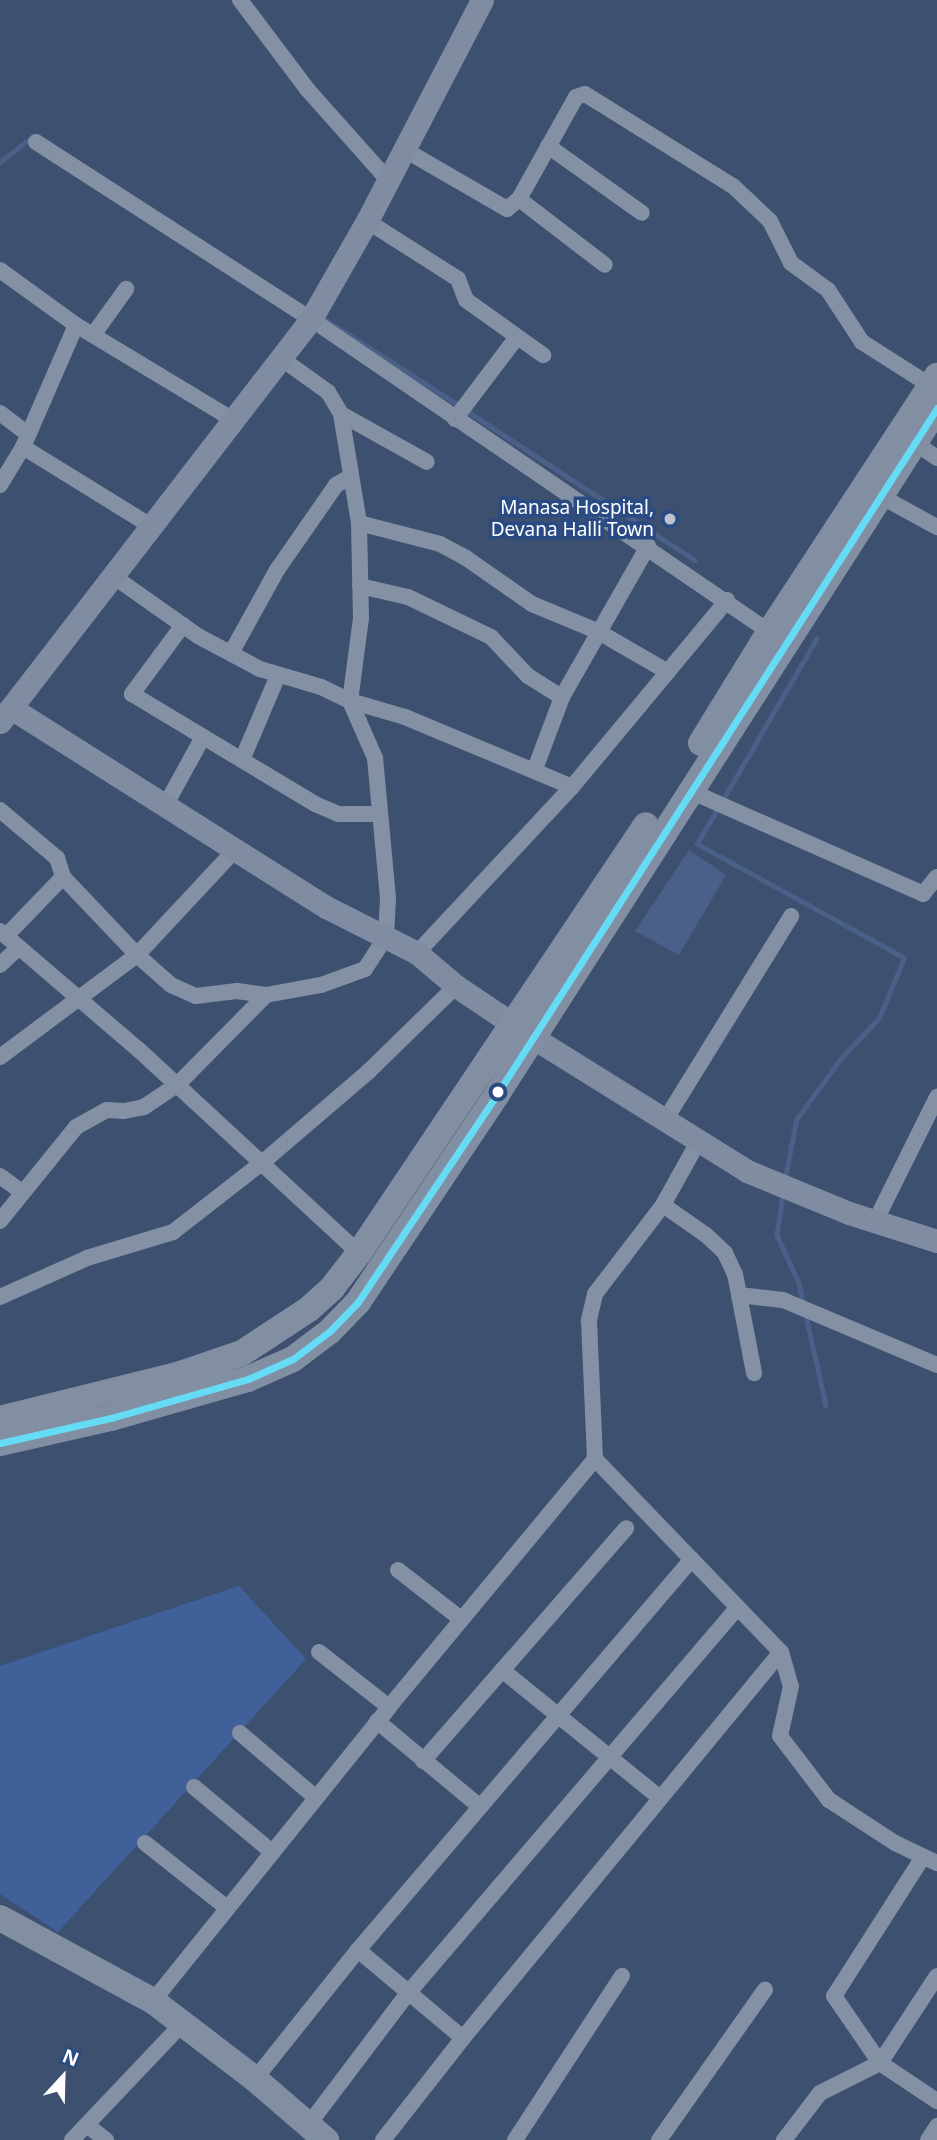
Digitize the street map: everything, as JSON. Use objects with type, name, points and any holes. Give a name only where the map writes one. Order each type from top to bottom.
[{"type":"main road","points":[[0,1443],[111,1418],[248,1379],[293,1359],[330,1331],[358,1302],[382,1271],[523,1030],[705,737],[882,497],[926,450],[935,390]]},
{"type":"main road","points":[[0,1419],[180,1374],[242,1353],[309,1309],[332,1288],[523,1030],[690,791],[778,638],[935,390]]},
{"type":"main road","points":[[0,1918],[153,2001],[255,2079],[317,2132]]},
{"type":"street","points":[[240,0],[307,89],[388,181]]},
{"type":"street","points":[[482,0],[367,221],[313,314],[282,359],[4,711],[165,806],[326,906],[417,953],[456,986],[664,1122],[747,1171],[875,1222],[937,1241]]},
{"type":"street","points":[[405,150],[507,209],[519,199],[576,97],[585,94],[733,186],[770,222],[791,263],[828,290],[862,342],[935,390]]},
{"type":"street","points":[[36,142],[313,314],[455,419],[648,546],[778,638]]},
{"type":"street","points":[[548,146],[642,213]]},
{"type":"street","points":[[519,199],[606,265]]},
{"type":"street","points":[[367,221],[458,279],[466,299],[543,355]]},
{"type":"street","points":[[0,270],[76,325],[232,419]]},
{"type":"street","points":[[93,335],[126,289]]},
{"type":"street","points":[[0,485],[26,440],[76,325]]},
{"type":"street","points":[[455,419],[517,337]]},
{"type":"street","points":[[0,810],[57,858],[63,877],[137,954],[171,985],[196,996],[237,991],[265,995],[321,985],[365,969],[386,937],[388,898],[375,758],[350,701],[361,618],[359,523],[341,414],[328,392],[282,359]]},
{"type":"street","points":[[0,414],[26,440],[151,526]]},
{"type":"street","points":[[341,414],[427,463]]},
{"type":"street","points":[[231,653],[277,570],[336,485],[350,477]]},
{"type":"street","points":[[882,497],[937,527]]},
{"type":"street","points":[[359,523],[440,544],[466,558],[532,604],[597,631],[668,672]]},
{"type":"street","points":[[535,769],[562,697],[597,631],[648,546]]},
{"type":"street","points":[[113,576],[183,625],[260,669],[405,717],[535,769],[572,787]]},
{"type":"street","points":[[360,586],[408,597],[491,637],[528,676],[562,697]]},
{"type":"street","points":[[417,953],[572,787],[727,600]]},
{"type":"street","points":[[183,625],[132,694],[316,804],[338,814],[380,814]]},
{"type":"street","points":[[242,760],[278,675]]},
{"type":"street","points":[[165,806],[203,737]]},
{"type":"street","points":[[690,791],[923,894],[937,877]]},
{"type":"street","points":[[0,1057],[81,999],[137,954],[235,850]]},
{"type":"street","points":[[63,877],[3,933],[263,1162],[359,1253]]},
{"type":"street","points":[[664,1122],[791,916]]},
{"type":"street","points":[[0,965],[19,947]]},
{"type":"street","points":[[0,1297],[87,1258],[173,1232],[263,1162],[369,1071],[456,986]]},
{"type":"street","points":[[0,1221],[76,1127],[107,1110],[124,1111],[144,1107],[177,1085],[265,995]]},
{"type":"street","points":[[875,1222],[937,1097]]},
{"type":"street","points":[[698,1142],[663,1205],[595,1294],[589,1321],[595,1458],[780,1652],[791,1686],[780,1736],[830,1800],[895,1843],[930,1860],[834,1996],[880,2063],[937,2101]]},
{"type":"street","points":[[0,1176],[22,1192]]},
{"type":"street","points":[[663,1205],[706,1235],[725,1253],[735,1274],[754,1373]]},
{"type":"street","points":[[739,1295],[783,1300],[937,1365]]},
{"type":"street","points":[[153,2001],[388,1707],[595,1458]]},
{"type":"street","points":[[423,1761],[626,1528]]},
{"type":"street","points":[[255,2079],[358,1950],[556,1714],[692,1559]]},
{"type":"street","points":[[398,1570],[461,1619]]},
{"type":"street","points":[[317,2132],[409,1992],[738,1607]]},
{"type":"street","points":[[319,1652],[388,1707]]},
{"type":"street","points":[[383,2140],[463,2038],[780,1652]]},
{"type":"street","points":[[502,1670],[660,1798]]},
{"type":"street","points":[[377,1721],[479,1806]]},
{"type":"street","points":[[240,1733],[316,1798]]},
{"type":"street","points":[[194,1787],[272,1852]]},
{"type":"street","points":[[145,1843],[227,1908]]},
{"type":"street","points":[[358,1950],[463,2038]]},
{"type":"street","points":[[515,2140],[622,1976]]},
{"type":"street","points":[[784,2140],[820,2093],[880,2063],[937,1976]]},
{"type":"street","points":[[659,2140],[765,1990]]},
{"type":"street","points":[[72,2140],[183,2023]]},
{"type":"street","points":[[88,2126],[106,2140]]},
{"type":"street","points":[[928,2140],[937,2126]]},
{"type":"shaded area","points":[[689,850],[726,875],[679,955],[635,931]]},
{"type":"shaded area","points":[[239,1586],[306,1659],[58,1932],[0,1894],[0,1666]]},
{"type":"waterway","points":[[0,162],[33,136]]},
{"type":"waterway","points":[[320,316],[460,406]]},
{"type":"waterway","points":[[467,411],[695,560]]},
{"type":"waterway","points":[[785,1179],[796,1120],[841,1058],[879,1018],[904,958],[697,844],[817,638]]},
{"type":"waterway","points":[[783,1195],[777,1235],[799,1283],[803,1303]]},
{"type":"waterway","points":[[806,1315],[826,1406]]},
{"type":"transit line","points":[[0,1443],[111,1418],[248,1379],[293,1359],[330,1331],[358,1302],[497,1094],[937,408]]},
{"type":"place","name":"Manasa Hospital, Devana Halli Town","points":[[670,519]]}]
